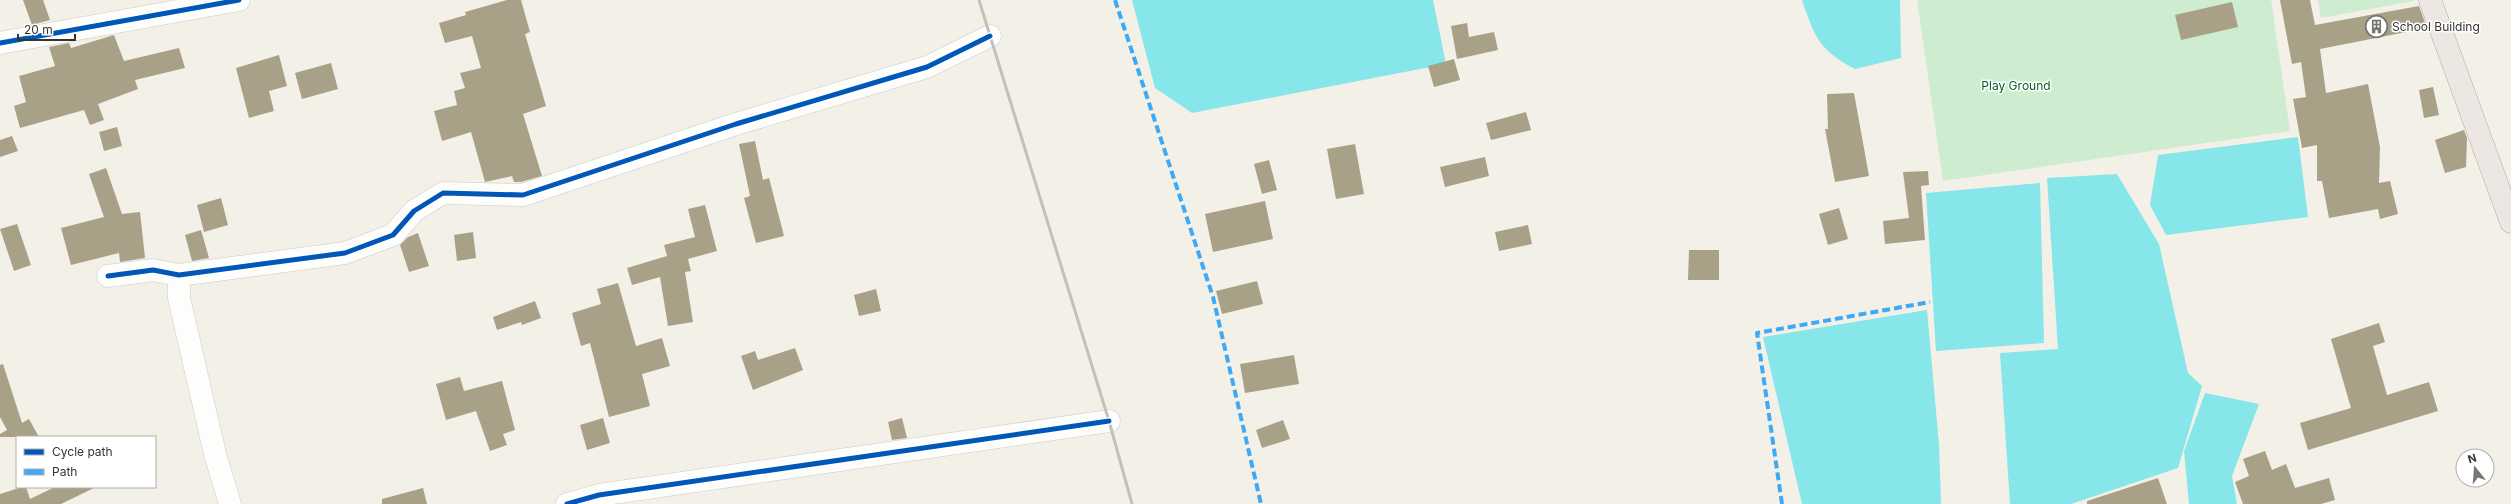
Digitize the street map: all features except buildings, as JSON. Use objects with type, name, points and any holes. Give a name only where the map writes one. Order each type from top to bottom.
[{"type":"main road","points":[[2430,0],[2511,222]]},
{"type":"street","points":[[0,43],[239,0]]},
{"type":"street","points":[[108,276],[153,270],[178,275],[345,253],[394,235],[414,211],[443,193],[523,195],[736,124],[927,67],[990,36]]},
{"type":"street","points":[[178,275],[179,298],[215,454],[230,504]]},
{"type":"street","points":[[567,504],[599,494],[1109,421]]},
{"type":"green space","name":"Play Ground","points":[[1917,0],[2271,0],[2290,131],[1943,181]]},
{"type":"green space","points":[[2318,0],[2414,0],[2414,1],[2321,18]]},
{"type":"water","points":[[1132,0],[1433,0],[1446,64],[1192,113],[1155,88]]},
{"type":"water","points":[[1802,0],[1900,0],[1901,58],[1855,69],[1843,62],[1833,56],[1820,42],[1815,34]]},
{"type":"water","points":[[2298,137],[2308,217],[2166,235],[2150,205],[2158,155]]},
{"type":"water","points":[[2117,174],[2159,244],[2188,373],[2202,386],[2178,468],[2071,504],[2010,504],[2000,353],[2058,349],[2047,178]]},
{"type":"water","points":[[2040,183],[2044,343],[1936,351],[1926,193]]},
{"type":"water","points":[[1927,310],[1939,445],[1941,504],[1802,504],[1763,337]]},
{"type":"water","points":[[2205,393],[2259,404],[2232,476],[2237,504],[2189,504],[2184,451]]},
{"type":"railway","points":[[979,0],[1109,421],[1132,504]]},
{"type":"marked path","points":[[1115,0],[1213,297],[1261,504]]},
{"type":"marked path","points":[[1782,504],[1757,333],[1930,302]]},
{"type":"cycle path","points":[[0,43],[239,0]]},
{"type":"cycle path","points":[[108,276],[153,270],[179,275],[345,253],[393,235],[414,211],[443,193],[523,195],[736,124],[927,67],[990,36]]},
{"type":"cycle path","points":[[567,504],[599,495],[1109,421]]},
{"type":"place","name":"School Building","points":[[2376,26]]}]
